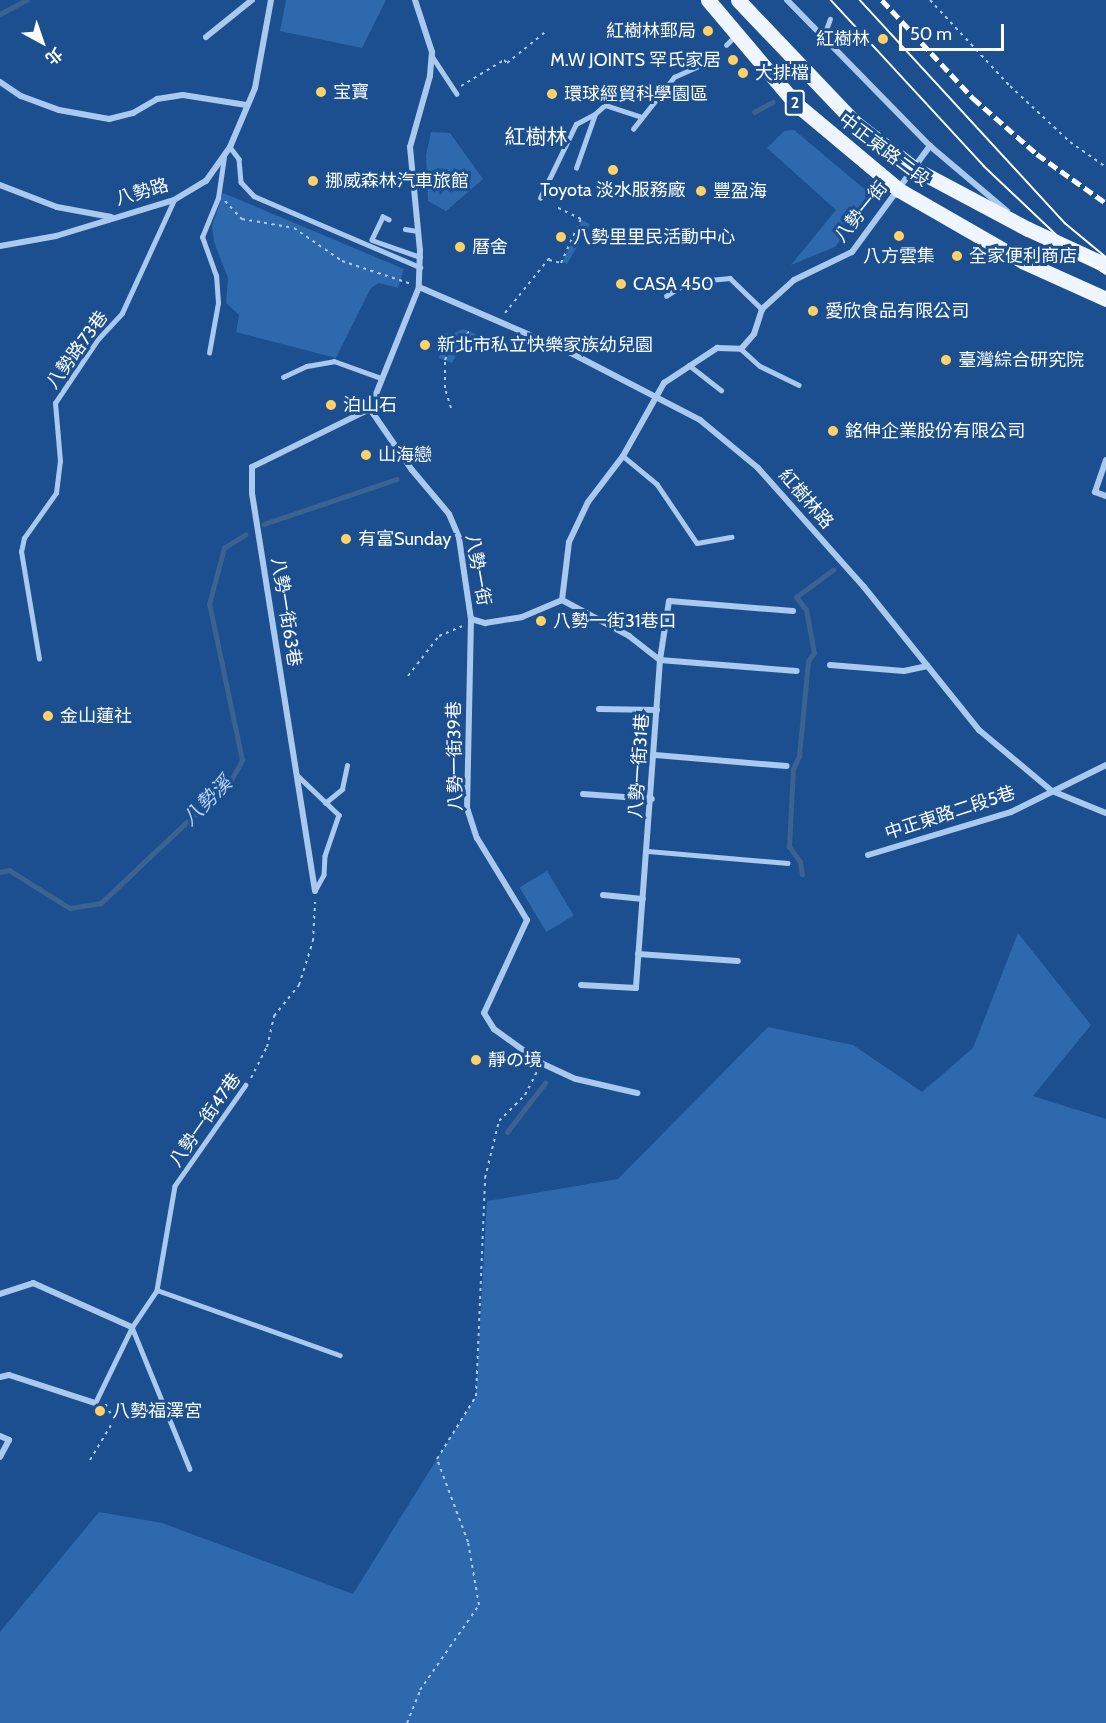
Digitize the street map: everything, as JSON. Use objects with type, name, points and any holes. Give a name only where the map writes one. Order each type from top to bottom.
[{"type":"main road","name":"中正東路二段","points":[[708,0],[731,40],[795,103],[899,190],[1024,262],[1106,299]]},
{"type":"main road","name":"中正東路二段","points":[[738,0],[854,122],[915,169],[1028,229],[1106,265]]},
{"type":"street","points":[[206,37],[252,0]]},
{"type":"street","name":"八勢路","points":[[0,246],[56,236],[112,217],[174,200],[206,181],[230,147],[255,88],[271,0]]},
{"type":"street","points":[[370,409],[419,287],[420,257],[410,147],[432,56],[415,0]]},
{"type":"street","points":[[787,0],[930,146],[1028,229]]},
{"type":"street","points":[[0,82],[21,96],[59,110],[109,119],[133,113],[157,99],[183,95],[246,105]]},
{"type":"street","name":"八勢一街","points":[[741,349],[754,334],[762,309],[794,280],[852,252],[930,146]]},
{"type":"street","points":[[0,185],[57,207],[112,217]]},
{"type":"street","name":"紅樹林路","points":[[419,287],[500,321],[699,420],[759,468],[979,730],[1052,791],[1106,813]]},
{"type":"street","points":[[741,349],[717,348],[664,382],[653,396],[623,456],[588,502],[569,542],[562,600],[629,636],[660,660],[797,671]]},
{"type":"street","name":"八勢一街","points":[[370,409],[448,514],[459,538],[471,619],[484,623],[522,617],[562,600]]},
{"type":"street","name":"八勢一街63巷","points":[[315,891],[252,493],[252,466],[370,409]]},
{"type":"street","points":[[1106,460],[1095,492],[1106,496]]},
{"type":"street","name":"八勢一街31巷","points":[[581,985],[636,988],[652,799],[660,660],[669,601],[793,611]]},
{"type":"street","name":"八勢一街39巷","points":[[471,619],[467,808],[477,838],[527,920],[484,1013],[494,1029],[541,1064],[576,1079],[637,1093]]},
{"type":"street","points":[[830,665],[904,671],[927,666]]},
{"type":"street","points":[[599,709],[657,710]]},
{"type":"street","points":[[655,755],[787,766]]},
{"type":"street","name":"中正東路二段5巷","points":[[868,855],[1011,812],[1106,765]]},
{"type":"street","points":[[583,794],[652,799]]},
{"type":"street","points":[[603,895],[643,899]]},
{"type":"street","points":[[638,954],[738,961]]},
{"type":"street","points":[[0,1294],[33,1283],[132,1327]]},
{"type":"street","points":[[0,1377],[9,1375],[95,1403]]},
{"type":"street","points":[[0,1436],[9,1440],[0,1457]]},
{"type":"lane","points":[[823,38],[830,19]]},
{"type":"lane","points":[[432,56],[455,92]]},
{"type":"lane","points":[[633,129],[674,77],[703,64]]},
{"type":"lane","points":[[540,198],[576,124],[595,114],[605,105],[641,117]]},
{"type":"lane","points":[[576,168],[595,114]]},
{"type":"lane","points":[[230,147],[239,159],[241,182],[254,196],[420,267]]},
{"type":"lane","points":[[209,352],[218,303],[216,276],[202,237],[219,195],[224,157]]},
{"type":"lane","name":"八勢路73巷","points":[[39,659],[21,552],[24,538],[56,494],[60,461],[55,404],[98,339],[122,313],[174,200]]},
{"type":"lane","points":[[389,220],[383,217],[372,240],[420,257]]},
{"type":"lane","points":[[405,229],[418,231]]},
{"type":"lane","points":[[666,296],[688,282],[730,278],[762,309]]},
{"type":"lane","points":[[741,349],[760,366],[799,385]]},
{"type":"lane","points":[[283,377],[307,366],[334,361],[381,378]]},
{"type":"lane","points":[[689,365],[721,390]]},
{"type":"lane","points":[[623,456],[657,483],[697,543],[731,537]]},
{"type":"lane","points":[[325,803],[342,789],[347,766]]},
{"type":"lane","points":[[297,775],[339,815],[325,856],[324,875],[315,891]]},
{"type":"lane","points":[[648,851],[787,863]]},
{"type":"lane","name":"八勢一街47巷","points":[[157,1290],[175,1186],[246,1086]]},
{"type":"lane","points":[[95,1403],[132,1327],[157,1290],[340,1355]]},
{"type":"lane","points":[[132,1327],[190,1469]]},
{"type":"path","points":[[930,0],[1010,86],[1070,142],[1106,167]]},
{"type":"path","points":[[455,92],[504,60],[507,63],[544,33]]},
{"type":"path","points":[[219,195],[242,219],[294,228],[342,261],[419,287]]},
{"type":"path","points":[[500,321],[550,258],[561,263],[581,219],[554,206]]},
{"type":"path","points":[[451,408],[445,388],[445,360],[450,349],[470,332]]},
{"type":"path","points":[[408,676],[439,636],[471,619]]},
{"type":"path","name":"八勢一街47巷","points":[[246,1086],[267,1047],[274,1016],[299,985],[313,941],[315,891]]},
{"type":"path","points":[[407,1723],[420,1690],[479,1605],[468,1542],[437,1459],[476,1396],[485,1178],[500,1121],[525,1095],[541,1064]]},
{"type":"path","points":[[90,1460],[114,1420],[100,1392]]},
{"type":"shaded area","points":[[286,0],[386,0],[362,48],[280,31]]},
{"type":"shaded area","points":[[794,130],[868,192],[870,200],[835,247],[791,265],[836,210],[767,148],[784,131]]},
{"type":"shaded area","points":[[431,132],[450,133],[483,179],[446,211],[428,201],[426,155]]},
{"type":"shaded area","points":[[223,193],[404,269],[398,288],[379,283],[371,288],[336,358],[236,332],[239,315],[226,303],[228,278],[214,242],[212,226]]},
{"type":"shaded area","points":[[582,220],[590,224],[567,264],[562,262]]},
{"type":"shaded area","points":[[463,329],[476,334],[462,345],[452,363],[439,358],[444,333],[452,334]]},
{"type":"shaded area","points":[[547,871],[574,916],[546,932],[520,887]]},
{"type":"shaded area","points":[[1018,933],[1091,1025],[1033,1096],[1106,1119],[1106,1723],[0,1723],[0,1632],[99,1512],[162,1523],[353,1594],[476,1396],[487,1201],[618,1179],[768,1027],[853,1045],[922,1092],[973,1048]]},
{"type":"waterway","points":[[0,14],[26,0]]},
{"type":"waterway","name":"八勢溪","points":[[754,112],[773,102]]},
{"type":"waterway","name":"八勢溪","points":[[264,524],[397,479]]},
{"type":"waterway","name":"八勢溪","points":[[0,872],[9,870],[70,908],[101,903],[231,780],[242,760],[209,604],[224,548],[245,535]]},
{"type":"waterway","points":[[802,875],[800,862],[789,847],[793,769],[799,756],[808,661],[814,653],[806,610],[796,597],[833,570]]},
{"type":"waterway","points":[[507,1132],[545,1083]]},
{"type":"tram line","points":[[831,0],[984,166],[1080,257],[1106,274]]},
{"type":"tram line","points":[[860,0],[1065,223],[1106,257]]},
{"type":"railway","points":[[882,0],[973,98],[1037,154],[1106,203]]},
{"type":"place","name":"紅樹林郵局","points":[[708,31]]},
{"type":"place","name":"紅樹林","points":[[883,39]]},
{"type":"place","name":"M.W JOINTS 罕氏家居","points":[[733,60]]},
{"type":"place","name":"大排檔","points":[[743,73]]},
{"type":"place","name":"宝寶","points":[[321,92]]},
{"type":"place","name":"環球經貿科學園區","points":[[552,94]]},
{"type":"place","name":"Toyota 淡水服務廠","points":[[613,170]]},
{"type":"place","name":"挪威森林汽車旅館","points":[[313,181]]},
{"type":"place","name":"豐盈海","points":[[701,191]]},
{"type":"place","name":"八方雲集","points":[[899,236]]},
{"type":"place","name":"八勢里里民活動中心","points":[[561,237]]},
{"type":"place","name":"曆舍","points":[[460,247]]},
{"type":"place","name":"全家便利商店","points":[[957,256]]},
{"type":"place","name":"CASA 450","points":[[621,284]]},
{"type":"place","name":"愛欣食品有限公司","points":[[813,311]]},
{"type":"place","name":"新北市私立快樂家族幼兒園","points":[[425,345]]},
{"type":"place","name":"臺灣綜合研究院","points":[[946,360]]},
{"type":"place","name":"泊山石","points":[[331,405]]},
{"type":"place","name":"銘伸企業股份有限公司","points":[[833,431]]},
{"type":"place","name":"山海戀","points":[[366,455]]},
{"type":"place","name":"有富Sunday","points":[[346,539]]},
{"type":"place","name":"八勢一街31巷口","points":[[541,621]]},
{"type":"place","name":"金山蓮社","points":[[48,716]]},
{"type":"place","name":"靜の境","points":[[476,1060]]},
{"type":"place","name":"八勢福澤宮","points":[[100,1411]]},
{"type":"district","name":"紅樹林","points":[[536,137]]}]
